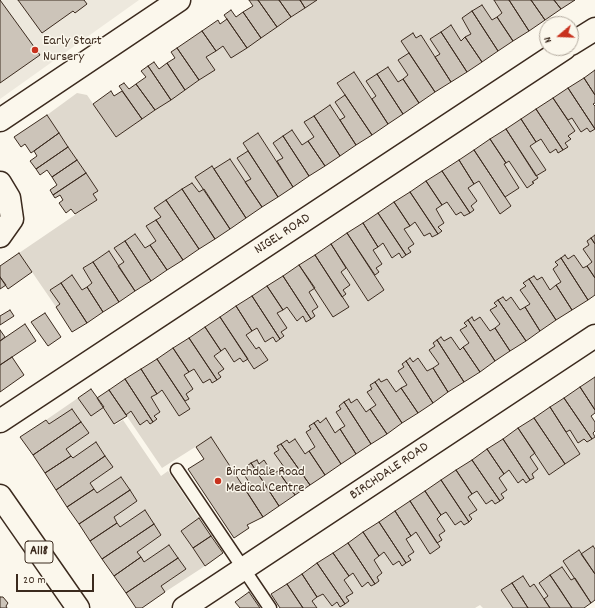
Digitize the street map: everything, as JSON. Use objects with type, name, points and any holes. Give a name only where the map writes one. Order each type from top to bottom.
[{"type":"street","points":[[0,120],[179,0]]},
{"type":"street","points":[[579,39],[595,28]]},
{"type":"street","name":"NIGEL ROAD","points":[[0,421],[553,56]]},
{"type":"street","points":[[0,183],[9,198],[12,219],[0,236]]},
{"type":"street","name":"BIRCHDALE ROAD","points":[[184,608],[595,336]]},
{"type":"street","name":"A118","points":[[0,496],[78,608]]},
{"type":"lane","points":[[177,470],[270,608]]},
{"type":"shaded area","name":"Early Start Nursery","points":[[0,0],[139,0],[0,99]]},
{"type":"shaded area","points":[[317,0],[494,0],[502,13],[492,20],[482,5],[472,11],[462,19],[471,34],[461,41],[451,25],[430,39],[440,54],[435,57],[421,35],[416,38],[413,34],[409,53],[398,60],[408,75],[398,82],[388,67],[366,81],[376,96],[372,99],[354,72],[337,82],[345,95],[335,102],[345,117],[340,120],[329,106],[304,122],[314,137],[302,145],[292,130],[273,143],[283,158],[277,161],[258,133],[243,143],[248,151],[237,158],[251,179],[245,182],[230,159],[214,169],[204,189],[199,192],[192,183],[155,207],[161,217],[146,227],[156,241],[145,248],[135,234],[114,248],[124,262],[118,266],[109,251],[83,268],[92,283],[82,290],[72,275],[51,290],[60,304],[56,307],[19,253],[97,200],[93,194],[98,191],[47,115],[77,93],[87,95],[116,137],[214,70],[206,57],[223,46],[231,58]]},
{"type":"shaded area","points":[[572,118],[581,132],[587,128],[590,132],[595,129],[595,235],[587,241],[589,245],[583,249],[592,262],[583,268],[574,255],[568,259],[556,262],[558,265],[553,269],[561,282],[550,290],[542,277],[537,280],[524,283],[526,286],[520,290],[530,304],[520,310],[511,297],[506,301],[503,297],[494,303],[497,306],[491,310],[500,324],[490,331],[480,317],[474,321],[472,318],[464,323],[467,326],[460,330],[469,343],[460,350],[451,337],[444,341],[441,337],[433,343],[435,346],[429,350],[439,364],[427,371],[419,359],[413,362],[409,358],[402,363],[404,367],[398,371],[407,385],[396,392],[387,379],[381,382],[379,379],[370,385],[372,389],[368,392],[376,405],[366,412],[357,399],[351,403],[348,399],[339,406],[341,409],[336,412],[345,426],[335,433],[326,419],[320,423],[318,420],[309,426],[311,429],[306,432],[315,447],[305,454],[295,439],[289,443],[287,440],[277,446],[279,450],[274,453],[284,467],[273,474],[264,461],[259,464],[257,460],[247,466],[249,470],[243,474],[253,488],[247,492],[211,437],[162,468],[126,415],[131,411],[140,425],[147,420],[150,424],[156,419],[154,416],[160,412],[151,397],[162,390],[179,416],[190,409],[185,401],[189,399],[186,394],[184,375],[194,369],[210,379],[212,382],[218,373],[223,369],[214,356],[225,348],[234,362],[240,358],[243,362],[248,359],[254,369],[267,360],[259,347],[256,349],[246,335],[257,328],[265,342],[273,337],[276,342],[284,337],[281,332],[287,328],[277,313],[287,307],[297,321],[303,316],[307,322],[315,316],[312,311],[318,307],[309,292],[315,288],[349,307],[342,297],[346,294],[343,290],[341,272],[346,268],[368,301],[384,290],[375,275],[379,272],[376,268],[382,264],[373,250],[383,243],[392,258],[399,253],[402,258],[410,252],[408,248],[414,244],[404,229],[415,222],[424,236],[430,233],[433,237],[442,231],[438,227],[444,223],[436,209],[447,202],[456,215],[461,212],[464,216],[469,213],[473,210],[471,206],[477,201],[468,188],[479,181],[500,213],[511,206],[505,197],[519,188],[504,164],[509,161],[527,187],[533,183],[532,182],[536,176],[546,170],[530,146],[541,139],[550,153],[556,149],[568,146],[565,143],[571,139],[568,136],[575,131],[568,120]]},
{"type":"shaded area","points":[[78,398],[91,416],[104,407],[115,425],[123,420],[161,476],[168,471],[199,518],[181,531],[205,566],[165,592],[161,586],[186,569],[169,545],[144,562],[137,552],[161,535],[145,511],[120,527],[114,517],[137,501],[121,477],[97,493],[90,483],[113,467],[96,442],[73,458],[66,449],[89,433],[72,409],[49,424],[46,420]]},
{"type":"shaded area","points":[[570,430],[578,442],[584,439],[587,442],[595,437],[595,549],[581,554],[579,550],[564,560],[575,578],[571,580],[562,567],[539,582],[548,596],[544,599],[530,587],[523,576],[502,590],[513,608],[483,608],[480,605],[475,608],[317,608],[312,601],[323,594],[332,606],[337,602],[340,607],[349,601],[346,597],[353,593],[344,580],[353,573],[362,586],[368,582],[371,586],[375,584],[379,581],[377,577],[382,573],[374,560],[384,552],[393,565],[399,561],[402,565],[411,560],[408,556],[414,551],[406,539],[416,532],[430,554],[440,547],[437,543],[439,535],[445,531],[437,519],[446,512],[455,525],[461,521],[464,525],[472,520],[469,515],[477,510],[468,497],[477,491],[486,504],[492,500],[495,504],[503,498],[501,494],[507,490],[499,478],[509,470],[518,483],[523,479],[526,483],[534,478],[532,474],[538,469],[530,457],[535,453],[550,475],[580,454],[566,432]]},
{"type":"building","points":[[0,0],[40,55],[0,83]]},
{"type":"building","points":[[18,0],[84,0],[87,4],[75,13],[73,11],[42,33]]},
{"type":"building","points":[[249,0],[258,0],[277,27],[261,38],[243,12],[253,6]]},
{"type":"building","points":[[258,0],[279,0],[291,17],[277,27]]},
{"type":"building","points":[[279,0],[300,0],[305,8],[291,17]]},
{"type":"building","points":[[300,0],[317,0],[305,8]]},
{"type":"building","points":[[494,0],[509,0],[529,31],[513,41],[497,17],[502,13]]},
{"type":"building","points":[[509,0],[531,0],[542,16],[539,16],[539,24],[529,31]]},
{"type":"building","points":[[531,0],[554,0],[561,9],[551,16],[542,16]]},
{"type":"building","points":[[554,0],[575,0],[561,9]]},
{"type":"building","points":[[482,5],[492,20],[497,17],[513,41],[498,51],[472,11]]},
{"type":"building","points":[[231,10],[236,17],[243,12],[261,38],[247,48],[224,15]]},
{"type":"building","points":[[472,11],[498,51],[482,62],[465,37],[471,34],[462,18]]},
{"type":"building","points":[[227,19],[247,48],[231,58],[223,46],[216,51],[202,31],[218,20],[220,24]]},
{"type":"building","points":[[451,25],[461,41],[465,37],[482,62],[467,72],[441,32]]},
{"type":"building","points":[[202,31],[216,51],[206,57],[215,70],[199,80],[177,48]]},
{"type":"building","points":[[441,32],[467,72],[451,82],[435,57],[440,54],[430,39]]},
{"type":"building","points":[[413,33],[416,38],[421,35],[451,82],[435,92],[401,41]]},
{"type":"building","points":[[177,48],[199,80],[185,90],[167,63],[175,58],[171,52]]},
{"type":"building","points":[[409,53],[435,92],[419,103],[403,79],[408,75],[398,60]]},
{"type":"building","points":[[154,62],[159,69],[167,63],[185,90],[171,100],[148,66]]},
{"type":"building","points":[[148,66],[171,100],[155,110],[136,84],[146,77],[141,71]]},
{"type":"building","points":[[388,67],[398,82],[403,79],[419,103],[403,114],[377,74]]},
{"type":"building","points":[[595,70],[595,95],[584,78]]},
{"type":"building","points":[[354,72],[388,124],[372,135],[337,83]]},
{"type":"building","points":[[377,74],[403,114],[388,124],[372,99],[376,96],[366,81]]},
{"type":"building","points":[[584,78],[595,95],[595,103],[593,104],[595,106],[595,129],[568,88]]},
{"type":"building","points":[[124,83],[129,89],[136,84],[155,110],[142,119],[119,86]]},
{"type":"building","points":[[568,88],[595,129],[590,132],[587,128],[581,132],[572,118],[568,120],[553,98]]},
{"type":"building","points":[[111,91],[114,96],[122,91],[142,119],[116,137],[93,104]]},
{"type":"building","points":[[345,95],[372,135],[356,145],[340,120],[345,117],[335,102]]},
{"type":"building","points":[[553,98],[575,131],[568,136],[571,139],[565,143],[568,147],[563,150],[536,109]]},
{"type":"building","points":[[330,105],[356,145],[340,156],[314,116]]},
{"type":"building","points":[[536,109],[563,150],[558,153],[556,149],[550,153],[541,139],[536,142],[521,119]]},
{"type":"building","points":[[47,115],[59,133],[31,153],[25,144],[21,147],[14,137]]},
{"type":"building","points":[[314,116],[340,156],[325,166],[308,141],[314,137],[304,122]]},
{"type":"building","points":[[521,119],[536,142],[530,146],[546,170],[536,176],[506,129]]},
{"type":"building","points":[[506,129],[538,178],[527,188],[509,161],[506,163],[490,139]]},
{"type":"building","points":[[292,130],[302,145],[308,141],[325,166],[309,176],[283,136]]},
{"type":"building","points":[[59,133],[68,147],[36,169],[30,161],[37,156],[34,151]]},
{"type":"building","points":[[258,133],[293,187],[278,197],[243,143]]},
{"type":"building","points":[[283,136],[309,176],[293,187],[277,161],[283,158],[273,143]]},
{"type":"building","points":[[490,139],[506,163],[504,164],[519,188],[505,197],[474,150]]},
{"type":"building","points":[[68,147],[77,160],[52,177],[47,170],[40,175],[36,169]]},
{"type":"building","points":[[474,150],[511,206],[500,214],[479,181],[474,184],[459,160]]},
{"type":"building","points":[[248,151],[278,197],[262,207],[245,182],[251,179],[237,158]]},
{"type":"building","points":[[230,159],[262,207],[246,218],[214,169]]},
{"type":"building","points":[[77,160],[86,173],[53,195],[50,190],[57,185],[52,177]]},
{"type":"building","points":[[459,160],[474,184],[468,188],[477,201],[471,206],[474,210],[470,213],[442,171]]},
{"type":"building","points":[[212,166],[246,218],[230,229],[195,177]]},
{"type":"building","points":[[442,171],[470,213],[464,216],[461,212],[456,215],[447,202],[442,205],[426,181]]},
{"type":"building","points":[[86,173],[98,191],[93,194],[97,200],[75,214],[71,209],[66,213],[59,203],[63,200],[60,195],[55,198],[53,195]]},
{"type":"building","points":[[426,181],[442,205],[436,209],[444,223],[438,227],[442,231],[438,234],[410,192]]},
{"type":"building","points":[[192,183],[199,192],[204,189],[230,229],[215,239],[182,189]]},
{"type":"building","points":[[182,189],[215,239],[199,249],[166,200]]},
{"type":"building","points":[[410,192],[438,234],[432,237],[430,233],[424,236],[415,222],[410,226],[394,202]]},
{"type":"building","points":[[166,200],[199,249],[183,260],[156,220],[161,217],[154,208]]},
{"type":"building","points":[[394,202],[410,226],[404,229],[414,244],[408,248],[411,252],[406,255],[378,213]]},
{"type":"building","points":[[378,213],[406,255],[402,258],[399,253],[392,258],[383,243],[378,247],[363,223]]},
{"type":"building","points":[[156,220],[183,260],[167,270],[150,245],[156,241],[146,226]]},
{"type":"building","points":[[363,223],[378,247],[373,250],[382,264],[376,268],[379,272],[375,275],[347,233]]},
{"type":"building","points":[[347,233],[384,290],[368,301],[331,244]]},
{"type":"building","points":[[135,234],[145,248],[150,245],[167,270],[151,281],[125,241]]},
{"type":"building","points":[[595,235],[595,244],[591,238]]},
{"type":"building","points":[[591,238],[595,244],[595,278],[587,266],[592,262],[583,249],[589,245],[587,241]]},
{"type":"building","points":[[125,241],[151,281],[135,291],[118,266],[124,262],[114,248]]},
{"type":"building","points":[[331,244],[346,268],[341,272],[350,285],[343,290],[346,294],[342,297],[315,255]]},
{"type":"building","points":[[109,251],[135,291],[119,302],[93,262]]},
{"type":"building","points":[[19,253],[32,272],[8,289],[0,277],[0,266]]},
{"type":"building","points":[[315,255],[349,307],[333,317],[299,265]]},
{"type":"building","points":[[565,255],[568,259],[574,255],[583,268],[587,266],[595,278],[595,295],[588,300],[561,258]]},
{"type":"building","points":[[561,258],[588,300],[572,310],[556,285],[561,282],[553,269],[558,265],[555,262]]},
{"type":"building","points":[[93,262],[119,302],[103,312],[87,287],[92,283],[83,268]]},
{"type":"building","points":[[299,265],[315,288],[309,292],[318,307],[312,311],[315,316],[311,319],[283,276]]},
{"type":"building","points":[[72,275],[82,290],[87,287],[103,312],[87,323],[61,283]]},
{"type":"building","points":[[283,276],[311,319],[306,322],[303,316],[297,321],[287,307],[283,310],[267,286]]},
{"type":"building","points":[[534,276],[537,280],[542,277],[550,290],[556,285],[572,310],[556,320],[529,279]]},
{"type":"building","points":[[0,277],[6,285],[0,289]]},
{"type":"building","points":[[529,279],[556,320],[540,331],[525,307],[530,304],[520,290],[526,286],[523,283]]},
{"type":"building","points":[[61,283],[87,323],[72,332],[56,307],[60,304],[50,290]]},
{"type":"building","points":[[267,286],[283,310],[277,313],[287,328],[281,332],[284,336],[280,339],[252,296]]},
{"type":"building","points":[[252,296],[280,339],[276,342],[273,337],[265,342],[257,328],[252,331],[236,306]]},
{"type":"building","points":[[503,297],[506,301],[511,297],[520,310],[525,307],[540,331],[526,341],[498,300]]},
{"type":"building","points":[[498,300],[526,341],[510,351],[495,328],[500,324],[490,310],[497,306],[494,303]]},
{"type":"building","points":[[236,306],[252,331],[246,335],[256,349],[259,347],[268,360],[254,369],[220,317]]},
{"type":"building","points":[[10,310],[14,316],[0,325],[0,316]]},
{"type":"building","points":[[45,313],[61,337],[48,346],[31,322]]},
{"type":"building","points":[[220,317],[248,359],[243,362],[240,358],[234,362],[225,348],[221,351],[205,327]]},
{"type":"building","points":[[472,317],[474,321],[480,317],[490,331],[495,328],[510,351],[495,361],[468,320]]},
{"type":"building","points":[[468,320],[495,361],[480,372],[463,347],[469,343],[460,330],[467,326],[464,323]]},
{"type":"building","points":[[25,324],[36,341],[0,365],[0,341]]},
{"type":"building","points":[[205,327],[221,351],[214,356],[224,369],[218,373],[221,377],[217,380],[189,338]]},
{"type":"building","points":[[0,330],[5,337],[0,341]]},
{"type":"building","points":[[441,337],[444,341],[451,337],[460,350],[463,347],[480,372],[464,382],[437,340]]},
{"type":"building","points":[[189,338],[217,380],[212,383],[210,379],[203,383],[194,369],[189,372],[173,348]]},
{"type":"building","points":[[437,340],[464,382],[448,392],[433,368],[439,364],[429,350],[435,346],[433,343]]},
{"type":"building","points":[[173,348],[189,372],[184,375],[193,389],[186,394],[189,399],[185,401],[157,359]]},
{"type":"building","points":[[12,357],[24,375],[0,392],[0,365]]},
{"type":"building","points":[[410,358],[413,362],[418,358],[427,371],[433,368],[448,392],[433,403],[406,361]]},
{"type":"building","points":[[157,359],[190,409],[179,416],[162,390],[157,394],[141,369]]},
{"type":"building","points":[[406,361],[433,403],[418,413],[401,388],[407,385],[398,371],[404,367],[402,364]]},
{"type":"building","points":[[141,369],[157,394],[151,397],[160,412],[154,416],[157,419],[153,422],[125,379]]},
{"type":"building","points":[[595,377],[595,410],[580,387]]},
{"type":"building","points":[[125,379],[153,422],[150,424],[147,420],[140,425],[131,411],[126,415],[109,390]]},
{"type":"building","points":[[379,379],[381,382],[387,379],[396,392],[401,388],[418,413],[402,423],[375,382]]},
{"type":"building","points":[[375,382],[402,423],[387,434],[370,409],[376,405],[367,392],[372,389],[370,385]]},
{"type":"building","points":[[580,387],[595,410],[595,413],[591,416],[595,422],[595,431],[593,433],[595,437],[592,439],[564,398]]},
{"type":"building","points":[[91,389],[104,407],[91,416],[78,398]]},
{"type":"building","points":[[109,390],[127,416],[114,424],[97,398]]},
{"type":"building","points":[[564,398],[592,439],[587,442],[584,439],[578,443],[570,430],[566,432],[550,407]]},
{"type":"building","points":[[349,399],[351,403],[357,399],[366,412],[370,409],[387,434],[371,444],[344,402]]},
{"type":"building","points":[[344,402],[371,444],[356,454],[340,429],[345,426],[336,412],[341,409],[339,406]]},
{"type":"building","points":[[550,407],[580,454],[565,464],[534,418]]},
{"type":"building","points":[[72,409],[81,422],[33,455],[20,437],[46,420],[49,424]]},
{"type":"building","points":[[326,418],[335,433],[340,429],[356,454],[341,464],[314,423],[318,420],[320,423]]},
{"type":"building","points":[[534,418],[565,464],[549,475],[518,428]]},
{"type":"building","points":[[81,422],[89,433],[66,449],[71,456],[45,473],[33,455]]},
{"type":"building","points":[[314,423],[341,464],[325,475],[309,451],[315,447],[306,432],[311,429],[309,426]]},
{"type":"building","points":[[518,428],[535,453],[530,457],[538,469],[532,474],[534,478],[530,480],[503,439]]},
{"type":"building","name":"Birchdale Road Medical Centre","points":[[211,437],[263,517],[247,525],[249,528],[234,538],[188,469],[204,459],[196,447]]},
{"type":"building","points":[[295,439],[305,454],[309,451],[325,475],[310,485],[281,444],[287,440],[289,443]]},
{"type":"building","points":[[503,439],[530,480],[526,483],[523,479],[518,483],[509,470],[504,474],[487,449]]},
{"type":"building","points":[[96,442],[105,456],[56,490],[45,473],[71,456],[73,458]]},
{"type":"building","points":[[281,444],[310,485],[295,495],[278,471],[284,467],[274,453],[279,450],[277,446]]},
{"type":"building","points":[[487,449],[504,474],[499,478],[507,490],[501,494],[504,498],[500,501],[472,460]]},
{"type":"building","points":[[105,456],[113,467],[90,483],[94,489],[67,507],[56,490]]},
{"type":"building","points":[[257,460],[259,464],[264,460],[273,474],[278,471],[295,495],[279,506],[251,463]]},
{"type":"building","points":[[472,460],[500,501],[495,504],[492,500],[486,504],[477,491],[472,494],[456,470]]},
{"type":"building","points":[[251,463],[279,506],[263,517],[247,492],[253,488],[243,473],[249,470],[247,466]]},
{"type":"building","points":[[456,470],[472,494],[468,497],[477,510],[469,515],[472,519],[469,522],[441,480]]},
{"type":"building","points":[[121,477],[130,490],[79,524],[67,507],[94,489],[97,493]]},
{"type":"building","points":[[441,480],[469,522],[464,525],[461,521],[455,525],[446,512],[441,515],[425,491]]},
{"type":"building","points":[[130,490],[137,501],[114,517],[117,523],[90,541],[79,524]]},
{"type":"building","points":[[425,491],[441,515],[437,519],[445,531],[439,535],[442,540],[437,543],[410,501]]},
{"type":"building","points":[[410,501],[440,547],[430,554],[416,532],[411,536],[395,511]]},
{"type":"building","points":[[145,510],[154,524],[102,559],[90,541],[117,523],[120,527]]},
{"type":"building","points":[[395,511],[411,536],[406,539],[414,552],[408,556],[411,560],[406,563],[379,522]]},
{"type":"building","points":[[199,518],[211,536],[193,548],[181,531]]},
{"type":"building","points":[[379,522],[406,563],[402,566],[399,561],[393,565],[384,552],[379,556],[363,532]]},
{"type":"building","points":[[154,524],[161,535],[137,552],[141,557],[114,576],[102,559]]},
{"type":"building","points":[[363,532],[379,556],[374,560],[382,573],[377,577],[379,581],[375,584],[348,543]]},
{"type":"building","points":[[211,536],[223,553],[205,566],[193,548]]},
{"type":"building","points":[[348,543],[375,584],[371,586],[368,582],[362,587],[353,573],[349,576],[333,553]]},
{"type":"building","points":[[169,545],[178,558],[126,593],[114,576],[141,557],[144,562]]},
{"type":"building","points":[[593,546],[595,549],[595,574],[581,554]]},
{"type":"building","points":[[579,550],[595,574],[595,600],[591,603],[563,561]]},
{"type":"building","points":[[333,553],[349,576],[344,580],[353,593],[346,597],[349,601],[345,604],[317,563]]},
{"type":"building","points":[[178,558],[186,569],[161,586],[165,592],[142,608],[136,608],[126,593]]},
{"type":"building","points":[[317,563],[345,604],[340,607],[337,602],[332,606],[323,594],[317,597],[302,574]]},
{"type":"building","points":[[562,567],[571,580],[575,578],[591,603],[584,608],[572,608],[550,575]]},
{"type":"building","points":[[302,574],[317,597],[312,601],[317,608],[303,608],[287,584]]},
{"type":"building","points":[[550,575],[572,608],[550,608],[544,599],[548,596],[539,583]]},
{"type":"building","points":[[523,576],[530,587],[534,584],[550,608],[528,608],[512,583]]},
{"type":"building","points":[[512,583],[528,608],[513,608],[501,590]]},
{"type":"building","points":[[287,584],[303,608],[280,608],[271,594]]},
{"type":"building","points":[[249,592],[260,608],[240,608],[235,602]]},
{"type":"building","points":[[0,597],[3,597],[8,603],[6,606],[7,608],[0,608]]},
{"type":"place","name":"Early Start Nursery","points":[[35,50]]},
{"type":"place","name":"Birchdale Road Medical Centre","points":[[218,481]]}]
